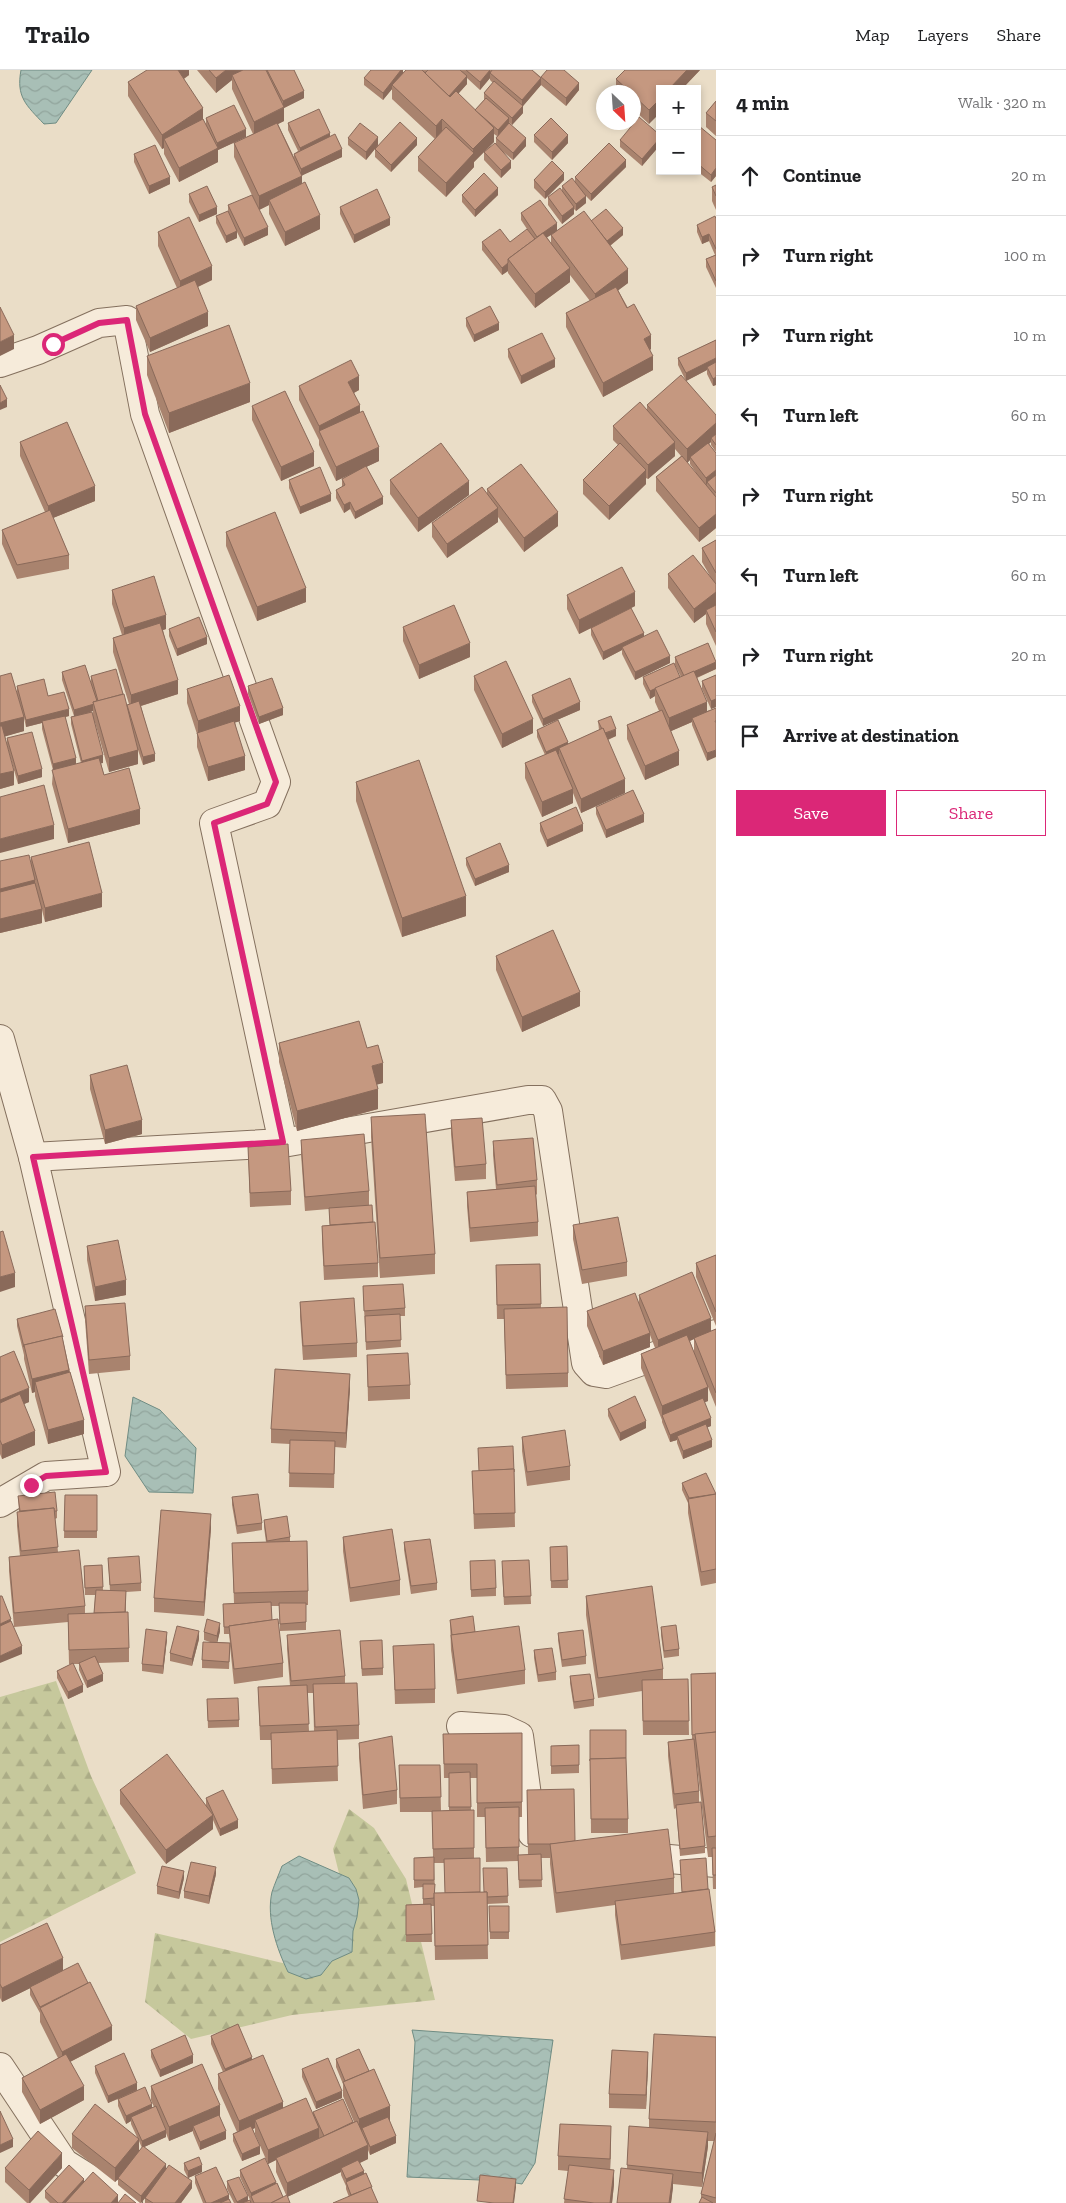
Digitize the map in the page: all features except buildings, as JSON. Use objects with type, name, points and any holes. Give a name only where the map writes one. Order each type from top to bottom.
[{"type":"street","points":[[0,363],[38,350],[99,323],[127,320],[145,414],[276,782],[267,804],[214,823],[283,1142]]},
{"type":"street","points":[[0,1039],[33,1157],[106,1472],[46,1476],[0,1503]]},
{"type":"street","points":[[33,1157],[283,1142],[528,1100],[542,1100],[548,1111],[586,1363],[594,1372],[606,1374],[716,1334]]},
{"type":"street","points":[[461,1726],[504,1729],[518,1736],[533,1842],[538,1848],[549,1854]]},
{"type":"street","points":[[612,1854],[716,1863]]},
{"type":"street","points":[[0,2067],[64,2163],[128,2203]]},
{"type":"green space","points":[[56,1681],[91,1776],[136,1873],[0,1942],[0,1697]]},
{"type":"green space","points":[[349,1809],[374,1828],[406,1879],[435,2000],[292,2015],[191,2039],[145,2002],[155,1933],[312,1970],[351,1922],[333,1849]]},
{"type":"water","points":[[21,70],[92,70],[56,123],[44,124],[27,106],[21,94]]},
{"type":"water","points":[[133,1397],[160,1410],[196,1448],[193,1493],[149,1492],[125,1456]]},
{"type":"water","points":[[299,1856],[349,1878],[356,1889],[359,1900],[353,1931],[352,1952],[332,1961],[321,1975],[306,1979],[288,1972],[274,1933],[270,1912],[272,1892],[282,1866]]},
{"type":"water","points":[[412,2030],[553,2040],[535,2163],[522,2184],[504,2181],[407,2177],[415,2042]]},
{"type":"route","points":[[31,1485],[46,1476],[106,1472],[33,1157],[283,1142],[214,823],[267,804],[276,782],[221,623],[145,414],[127,320],[99,323],[53,344]]}]
